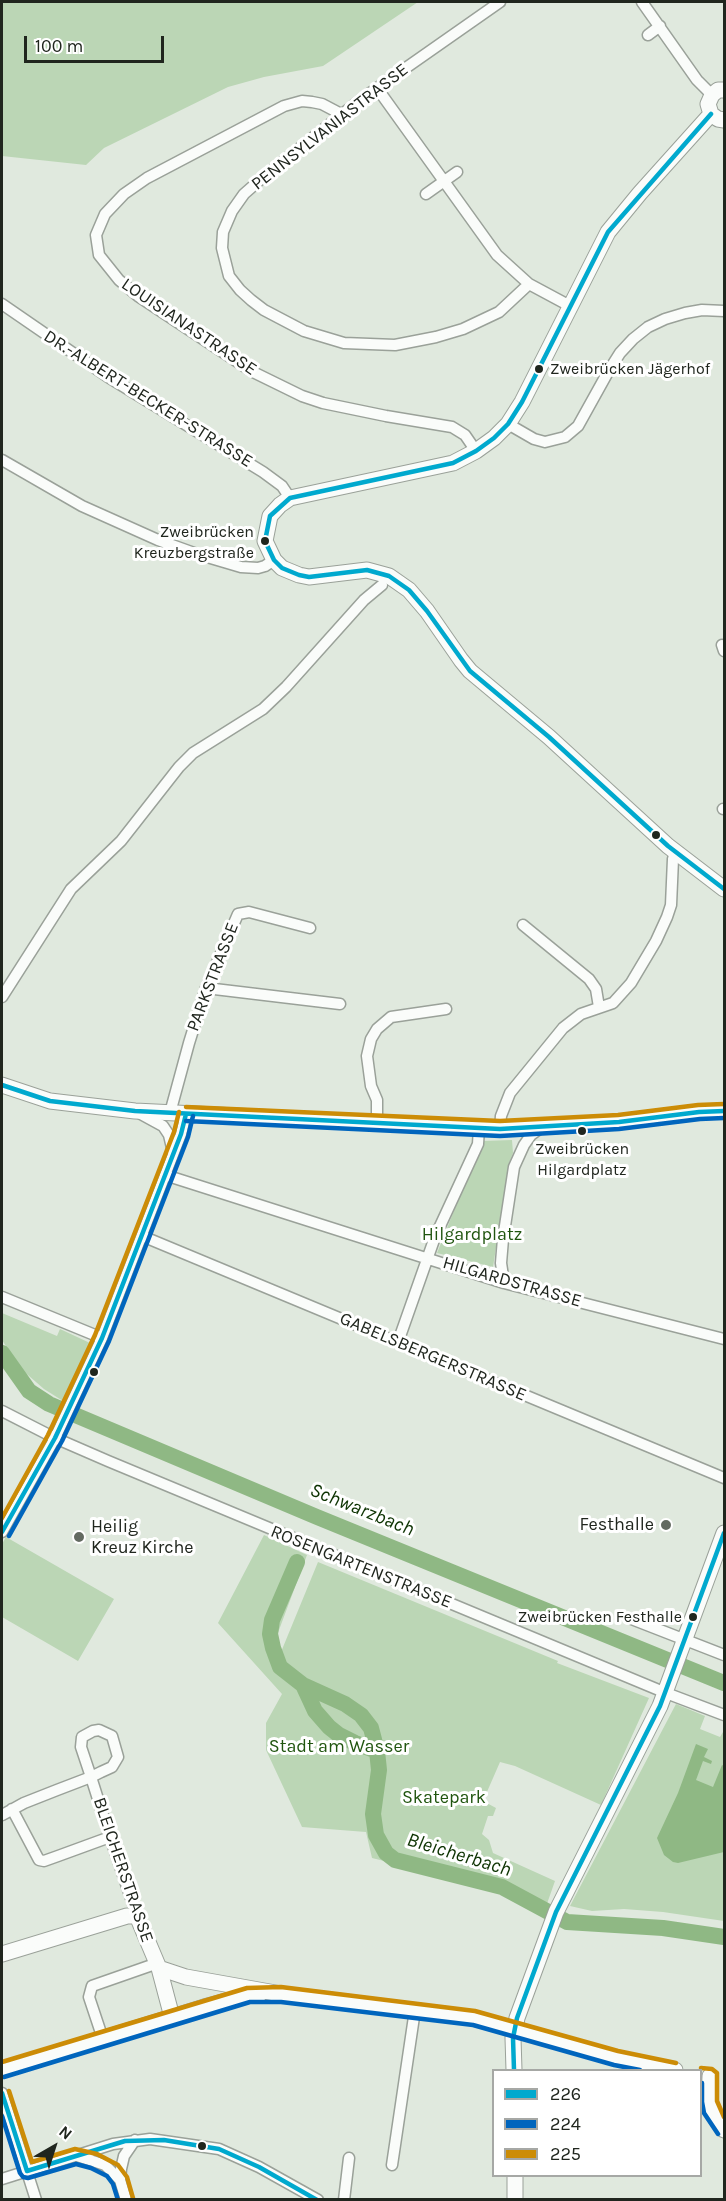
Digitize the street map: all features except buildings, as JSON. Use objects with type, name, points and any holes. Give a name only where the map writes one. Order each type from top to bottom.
[{"type":"main road","points":[[718,92],[708,104],[718,117],[616,221],[600,246],[522,402],[508,424],[476,451],[459,460],[438,467],[290,498],[275,509],[267,525],[265,541],[274,560],[282,568],[299,576],[309,577],[367,570],[379,572],[404,585],[419,600],[470,671],[549,737],[675,852],[724,889]]},
{"type":"main road","points":[[2,1085],[50,1101],[135,1111],[500,1129],[619,1122],[724,1111]]},
{"type":"main road","points":[[514,2069],[515,2028],[553,1918],[666,1693],[724,1533]]},
{"type":"main road","points":[[2,1954],[127,1916],[137,1916]]},
{"type":"main road","name":"BLEICHERSTRASSE","points":[[137,1916],[157,1966],[172,2017]]},
{"type":"main road","points":[[157,1966],[186,1977],[232,2000]]},
{"type":"main road","points":[[186,1977],[281,1994],[474,2018],[616,2058],[670,2069]]},
{"type":"main road","points":[[2,2070],[249,1995],[281,1994]]},
{"type":"main road","points":[[712,2076],[709,2102],[711,2110],[724,2130]]},
{"type":"main road","points":[[515,2177],[515,2199]]},
{"type":"street","name":"PENNSYLVANIASTRASSE","points":[[500,2],[341,114],[252,186],[232,211],[223,232],[222,248],[229,276],[264,310],[325,339],[344,343],[395,345],[436,337],[484,321],[509,304],[529,284]]},
{"type":"street","points":[[642,2],[697,80],[718,92]]},
{"type":"street","points":[[648,35],[660,26]]},
{"type":"street","points":[[377,88],[497,255],[529,284],[570,306]]},
{"type":"street","name":"LOUISIANASTRASSE","points":[[341,114],[322,104],[312,102],[302,101],[284,106],[147,178],[124,194],[105,214],[96,236],[99,255],[119,280],[138,296],[253,372],[302,396],[323,403],[452,427],[465,435],[476,451]]},
{"type":"street","points":[[426,194],[457,172]]},
{"type":"street","name":"DR.-ALBERT-BECKER-STRASSE","points":[[2,304],[108,377],[263,472],[282,486],[290,498]]},
{"type":"street","points":[[508,424],[523,434],[545,442],[565,437],[578,426],[620,353],[648,327],[685,313],[702,310],[724,311]]},
{"type":"street","points":[[2,460],[82,506],[168,544],[241,567],[258,568],[274,560]]},
{"type":"street","points":[[2,997],[71,889],[121,841],[178,767],[193,753],[263,709],[286,687],[364,600],[381,585]]},
{"type":"street","points":[[500,1129],[505,1105],[518,1081],[572,1020],[613,1003],[624,992],[663,929],[671,905],[672,866],[675,852]]},
{"type":"street","name":"PARKSTRASSE","points":[[170,1113],[206,988],[238,914],[249,912],[310,928]]},
{"type":"street","points":[[523,925],[589,979],[596,989],[599,1007]]},
{"type":"street","points":[[206,988],[340,1004]]},
{"type":"street","points":[[377,1124],[377,1100],[371,1086],[367,1056],[371,1039],[377,1029],[391,1017],[446,1009]]},
{"type":"street","points":[[135,1111],[163,1126],[169,1135],[173,1153]]},
{"type":"street","points":[[2,1532],[55,1438],[102,1338],[186,1114]]},
{"type":"street","points":[[504,1283],[501,1263],[514,1167],[531,1135],[542,1127]]},
{"type":"street","points":[[398,1342],[427,1258],[478,1144],[479,1128]]},
{"type":"street","name":"HILGARDSTRASSE","points":[[165,1175],[504,1283],[724,1339]]},
{"type":"street","name":"GABELSBERGERSTRASSE","points":[[142,1236],[724,1478]]},
{"type":"street","points":[[2,1297],[102,1338]]},
{"type":"street","name":"ROSENGARTENSTRASSE","points":[[2,1413],[55,1438],[666,1693],[724,1715]]},
{"type":"street","points":[[629,1618],[685,1643],[724,1654]]},
{"type":"street","name":"BLEICHERSTRASSE","points":[[91,1776],[112,1767],[118,1757],[114,1740],[107,1732],[93,1731],[82,1737],[80,1741],[110,1837],[137,1916]]},
{"type":"street","points":[[91,1776],[7,1812],[39,1860],[44,1861],[110,1837]]},
{"type":"street","points":[[103,2039],[89,1997],[92,1986],[157,1966]]},
{"type":"street","points":[[392,2165],[415,2010]]},
{"type":"street","points":[[2,2093],[36,2199]]},
{"type":"street","points":[[2,2180],[93,2150],[135,2140],[164,2140],[219,2149],[318,2199]]},
{"type":"street","points":[[120,2176],[124,2156],[135,2140]]},
{"type":"street","points":[[93,2150],[106,2157],[120,2176],[126,2199]]},
{"type":"street","points":[[76,2156],[105,2165],[120,2176]]},
{"type":"street","points":[[344,2199],[349,2158]]},
{"type":"green space","points":[[2,2],[418,2],[323,66],[264,77],[228,87],[104,148],[86,165],[2,156]]},
{"type":"green space","name":"Hilgardplatz","points":[[512,1140],[513,1153],[509,1163],[493,1267],[437,1253],[482,1141]]},
{"type":"green space","points":[[2,1313],[57,1336],[60,1329],[90,1343],[63,1401],[44,1389],[21,1369],[2,1340]]},
{"type":"green space","points":[[264,1535],[307,1555],[276,1638],[281,1652],[318,1562],[558,1661],[557,1663],[649,1698],[601,1805],[515,1766],[500,1762],[483,1801],[496,1808],[493,1816],[488,1816],[482,1834],[489,1840],[493,1853],[555,1881],[543,1915],[511,1895],[485,1886],[372,1858],[366,1832],[302,1827],[266,1750],[266,1723],[282,1694],[218,1623]]},
{"type":"green space","points":[[6,1537],[114,1599],[78,1661],[2,1617],[2,1544]]},
{"type":"green space","points":[[676,1704],[705,1716],[700,1729],[720,1737],[724,1732],[724,1921],[663,1912],[624,1909],[592,1911],[570,1906]]},
{"type":"shaded area","points":[[696,1744],[708,1749],[704,1757],[712,1761],[711,1764],[703,1761],[696,1780],[713,1787],[722,1765],[724,1766],[724,1852],[678,1863],[664,1855],[657,1838],[678,1793]]},
{"type":"waterway","name":"Schwarzbach","points":[[2,1353],[29,1391],[49,1404],[317,1517],[724,1683]]},
{"type":"waterway","name":"Bleicherbach","points":[[297,1562],[272,1620],[270,1634],[273,1648],[280,1667],[303,1685],[315,1711],[329,1727],[339,1735],[377,1751],[379,1770],[373,1814],[376,1835],[386,1853],[395,1860],[502,1887],[567,1922],[663,1928],[724,1937]]},
{"type":"waterway","name":"Bleicherbach","points":[[303,1685],[345,1704],[361,1715],[371,1728],[377,1751]]},
{"type":"transit line","name":"226","points":[[711,114],[608,232],[522,402],[508,424],[494,438],[453,463],[290,498],[270,516],[265,541],[274,560],[282,568],[299,575],[309,577],[367,570],[389,576],[409,590],[470,671],[549,737],[668,846],[724,889]]},
{"type":"transit line","name":"226","points":[[2,1085],[50,1101],[135,1111],[500,1129],[619,1122],[724,1111]]},
{"type":"transit line","name":"225","points":[[186,1107],[500,1121],[618,1115],[724,1104]]},
{"type":"transit line","name":"225","points":[[2,1518],[48,1435],[95,1335],[174,1132],[179,1112]]},
{"type":"transit line","name":"226","points":[[2,1532],[55,1438],[102,1338],[181,1134],[186,1114]]},
{"type":"transit line","name":"224","points":[[9,1536],[62,1441],[109,1341],[188,1137],[193,1116]]},
{"type":"transit line","name":"224","points":[[186,1121],[500,1136],[619,1129],[724,1118]]},
{"type":"transit line","name":"226","points":[[514,2069],[513,2038],[517,2018],[556,1912],[660,1706],[724,1533]]},
{"type":"transit line","name":"225","points":[[2,2062],[247,1988],[281,1987],[475,2011],[618,2051],[676,2063]]},
{"type":"transit line","name":"224","points":[[4,2077],[250,2002],[281,2002],[473,2025],[635,2069]]},
{"type":"transit line","name":"225","points":[[701,2068],[712,2069],[717,2073],[717,2101],[724,2117]]},
{"type":"transit line","name":"224","points":[[702,2083],[702,2102]]},
{"type":"transit line","name":"225","points":[[9,2091],[32,2162],[75,2149],[97,2154],[118,2165],[127,2177],[133,2198]]},
{"type":"transit line","name":"226","points":[[2,2093],[27,2171],[125,2141],[164,2140],[219,2149],[259,2167],[317,2200]]},
{"type":"transit line","name":"224","points":[[702,2102],[704,2113],[718,2134]]},
{"type":"transit line","name":"224","points":[[2,2116],[23,2177],[28,2178],[76,2164],[107,2176],[113,2184],[118,2200]]},
{"type":"place","name":"Zweibrücken Jägerhof","points":[[539,369]]},
{"type":"place","name":"Zweibrücken Kreuzbergstraße","points":[[265,541]]},
{"type":"place","name":"Zweibrücken Hilgardplatz","points":[[582,1131]]},
{"type":"place","name":"Festhalle","points":[[666,1525]]},
{"type":"place","name":"Heilig Kreuz Kirche","points":[[79,1537]]},
{"type":"place","name":"Zweibrücken Festhalle","points":[[693,1617]]},
{"type":"park label","name":"Stadt am Wasser","points":[[339,1747]]},
{"type":"park label","name":"Skatepark","points":[[444,1798]]}]
